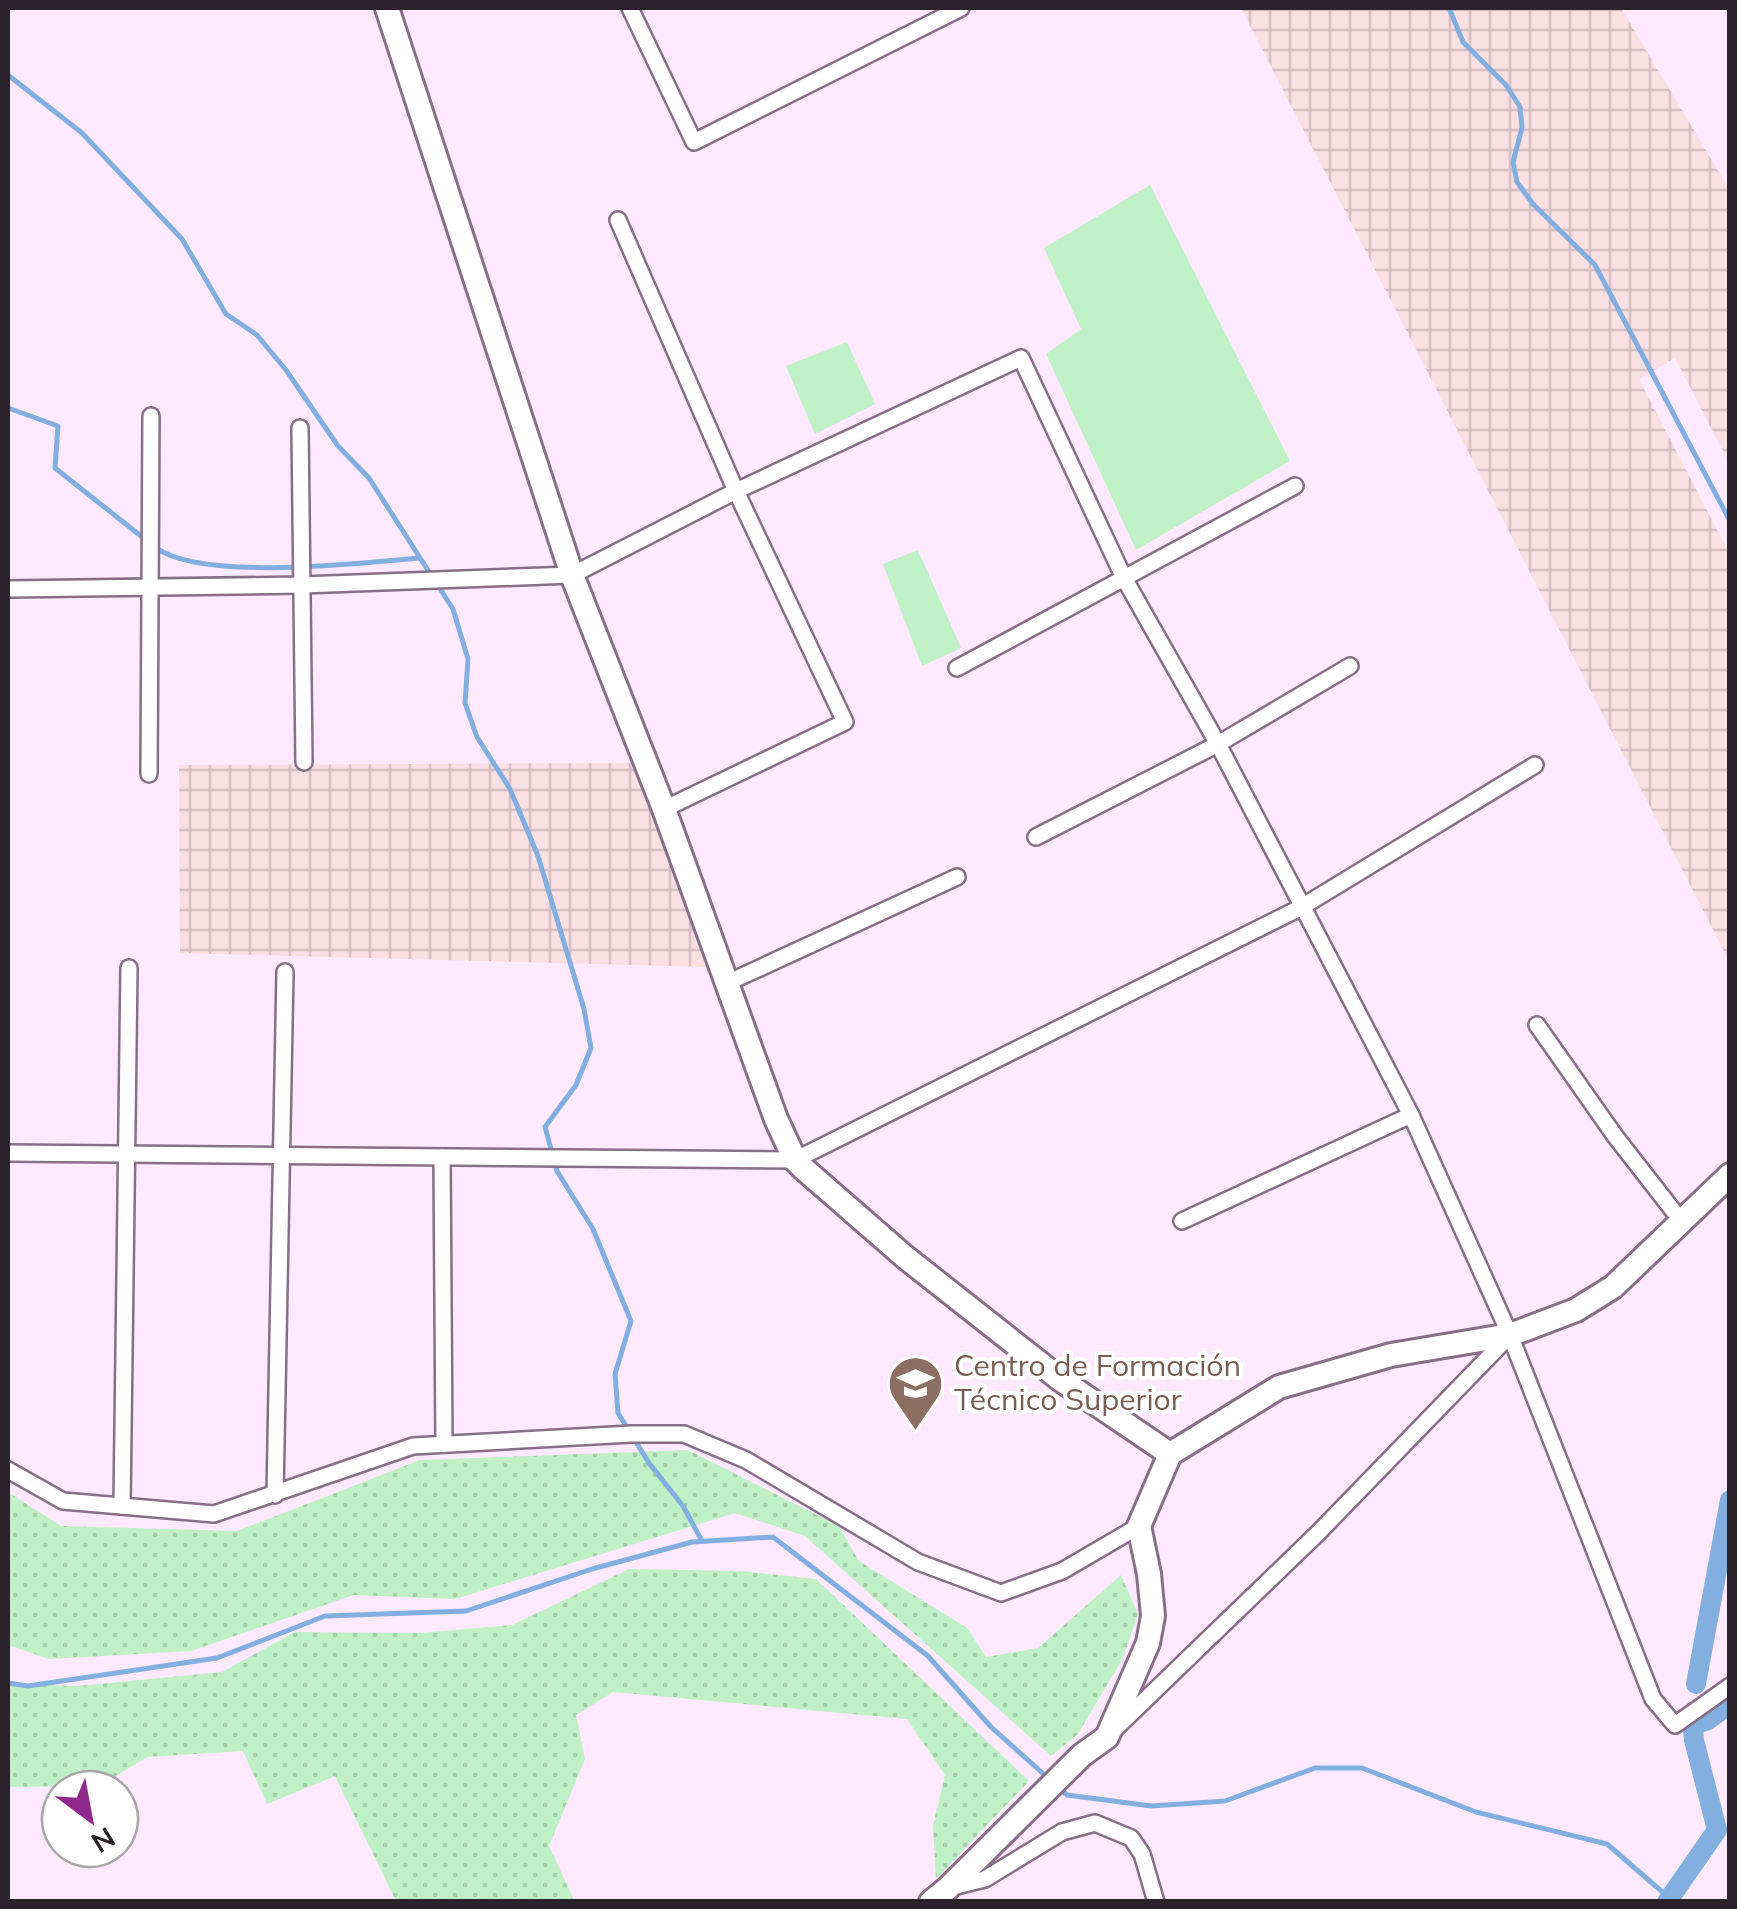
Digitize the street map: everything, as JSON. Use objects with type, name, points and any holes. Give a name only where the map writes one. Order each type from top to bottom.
[{"type":"street","points":[[387,8],[572,575],[664,809],[776,1119],[795,1160],[905,1258],[1060,1380],[1170,1454]]},
{"type":"street","points":[[630,8],[694,142],[961,8]]},
{"type":"street","points":[[618,220],[736,491],[845,722],[664,809]]},
{"type":"street","points":[[8,590],[572,575],[736,491],[1021,358],[1124,578],[1218,744],[1410,1115],[1510,1335],[1653,1699],[1675,1725],[1730,1686]]},
{"type":"street","points":[[149,774],[151,416]]},
{"type":"street","points":[[300,428],[304,762]]},
{"type":"street","points":[[957,668],[1294,486]]},
{"type":"street","points":[[1036,837],[1218,744],[1350,666]]},
{"type":"street","points":[[8,1153],[795,1160],[1300,908],[1535,766]]},
{"type":"street","points":[[727,984],[957,878]]},
{"type":"street","points":[[122,1506],[128,968]]},
{"type":"street","points":[[274,1495],[285,972]]},
{"type":"street","points":[[1537,1025],[1682,1222]]},
{"type":"street","points":[[1182,1221],[1410,1115]]},
{"type":"street","points":[[442,1156],[444,1444]]},
{"type":"street","points":[[1107,1736],[1148,1643],[1153,1616],[1139,1526],[1170,1454],[1279,1386],[1391,1355],[1510,1335],[1576,1310],[1614,1287],[1730,1175]]},
{"type":"street","points":[[940,1895],[1082,1754],[1107,1736],[1319,1532],[1510,1335]]},
{"type":"street","points":[[8,1470],[63,1502],[214,1514],[412,1446],[684,1434],[746,1460],[918,1562],[1001,1592],[1062,1571],[1139,1526]]},
{"type":"street","points":[[940,1895],[985,1880],[1062,1832],[1095,1824],[1131,1838],[1142,1854],[1156,1902]]},
{"type":"shaded area","points":[[1241,8],[1621,8],[1729,189],[1729,463],[1675,358],[1639,379],[1729,553],[1729,961]]},
{"type":"shaded area","points":[[636,763],[707,967],[180,953],[179,765]]},
{"type":"green space","points":[[1150,185],[1290,461],[1136,550],[1046,354],[1081,329],[1044,248]]},
{"type":"green space","points":[[847,342],[875,404],[815,434],[786,366]]},
{"type":"green space","points":[[918,550],[961,648],[922,666],[883,564]]},
{"type":"green space","points":[[688,1450],[839,1526],[859,1561],[967,1628],[986,1657],[1038,1648],[1121,1575],[1138,1614],[1123,1658],[1078,1734],[1051,1756],[805,1536],[735,1513],[455,1599],[354,1595],[191,1651],[49,1659],[8,1645],[8,1492],[61,1526],[237,1531],[420,1460]]},
{"type":"green space","points":[[629,1569],[740,1571],[816,1579],[1029,1781],[936,1879],[933,1825],[945,1775],[907,1719],[613,1692],[576,1715],[585,1759],[549,1846],[575,1902],[396,1901],[335,1776],[267,1804],[243,1751],[147,1757],[128,1769],[40,1769],[40,1787],[8,1787],[8,1684],[78,1686],[222,1672],[295,1632],[420,1633],[512,1625]]},
{"type":"waterway","points":[[1449,8],[1463,42],[1506,85],[1520,107],[1522,128],[1513,162],[1517,182],[1533,204],[1595,265],[1730,521]]},
{"type":"waterway","points":[[8,75],[82,133],[182,239],[226,314],[257,335],[286,370],[338,446],[369,478],[431,575]]},
{"type":"waterway","points":[[8,408],[58,426],[55,468],[146,540]]},
{"type":"waterway","points":[[155,547],[177,558],[243,567],[322,566],[419,558]]},
{"type":"waterway","points":[[437,584],[453,609],[468,659],[465,703],[477,737],[510,789],[538,856],[584,1009],[591,1048],[576,1085],[545,1127],[557,1171],[593,1229],[631,1321],[615,1374],[618,1413],[649,1463],[683,1506],[702,1541]]},
{"type":"waterway","points":[[1696,1684],[1730,1500]]},
{"type":"waterway","points":[[8,1683],[28,1686],[217,1658],[325,1616],[466,1611],[592,1569],[692,1542],[773,1537],[928,1656],[991,1727],[1047,1777]]},
{"type":"waterway","points":[[1691,1726],[1708,1720],[1730,1704]]},
{"type":"waterway","points":[[1667,1902],[1717,1830],[1692,1718]]},
{"type":"waterway","points":[[1059,1788],[1067,1795],[1151,1806],[1225,1801],[1315,1768],[1362,1768],[1476,1812],[1607,1844],[1674,1902]]},
{"type":"place","name":"Centro de Formación Técnico Superior","points":[[915,1432]]}]
